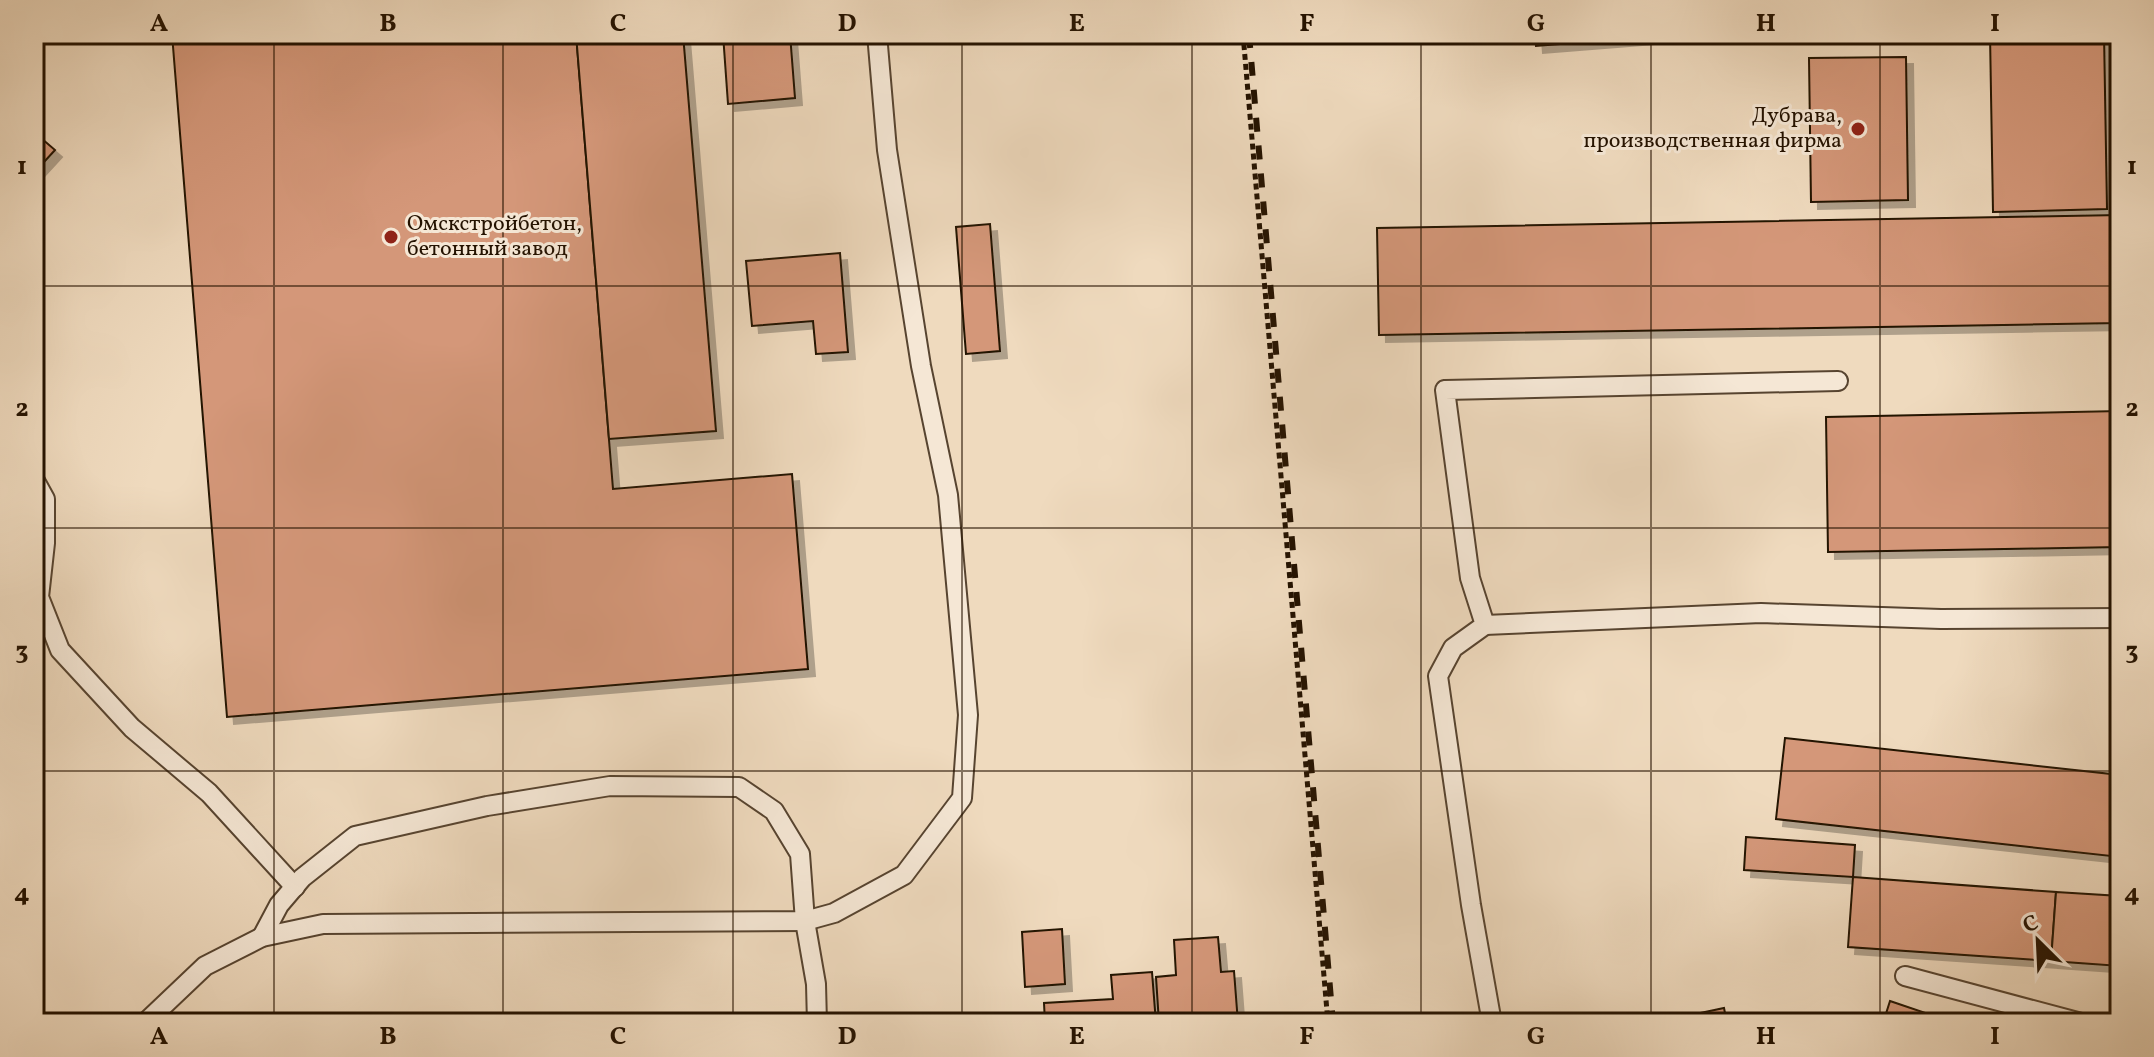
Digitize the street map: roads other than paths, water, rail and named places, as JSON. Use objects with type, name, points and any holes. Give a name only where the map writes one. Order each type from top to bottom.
[{"type":"lane","points":[[145,1023],[205,966],[262,937],[323,924],[805,921],[834,913],[904,875],[962,798],[968,715],[948,495],[921,366],[890,165],[877,34]]},
{"type":"lane","points":[[1485,625],[1470,578],[1445,390],[1838,381]]},
{"type":"lane","points":[[34,479],[45,499],[45,543],[39,597],[60,650],[132,728],[209,793],[295,887]]},
{"type":"lane","points":[[1492,1023],[1471,905],[1438,676],[1453,648],[1485,625],[1761,613],[1941,619],[2120,618]]},
{"type":"lane","points":[[262,937],[279,905],[295,887],[355,836],[487,806],[610,786],[739,787],[774,811],[800,854],[805,921],[816,984],[817,1023]]},
{"type":"lane","points":[[1905,976],[2081,1023]]},
{"type":"railway","points":[[1249,34],[1333,1023]]},
{"type":"place","name":"Дубрава, производственная фирма","points":[[1858,129]]},
{"type":"place","name":"Омскстройбетон, бетонный завод","points":[[391,237]]}]
